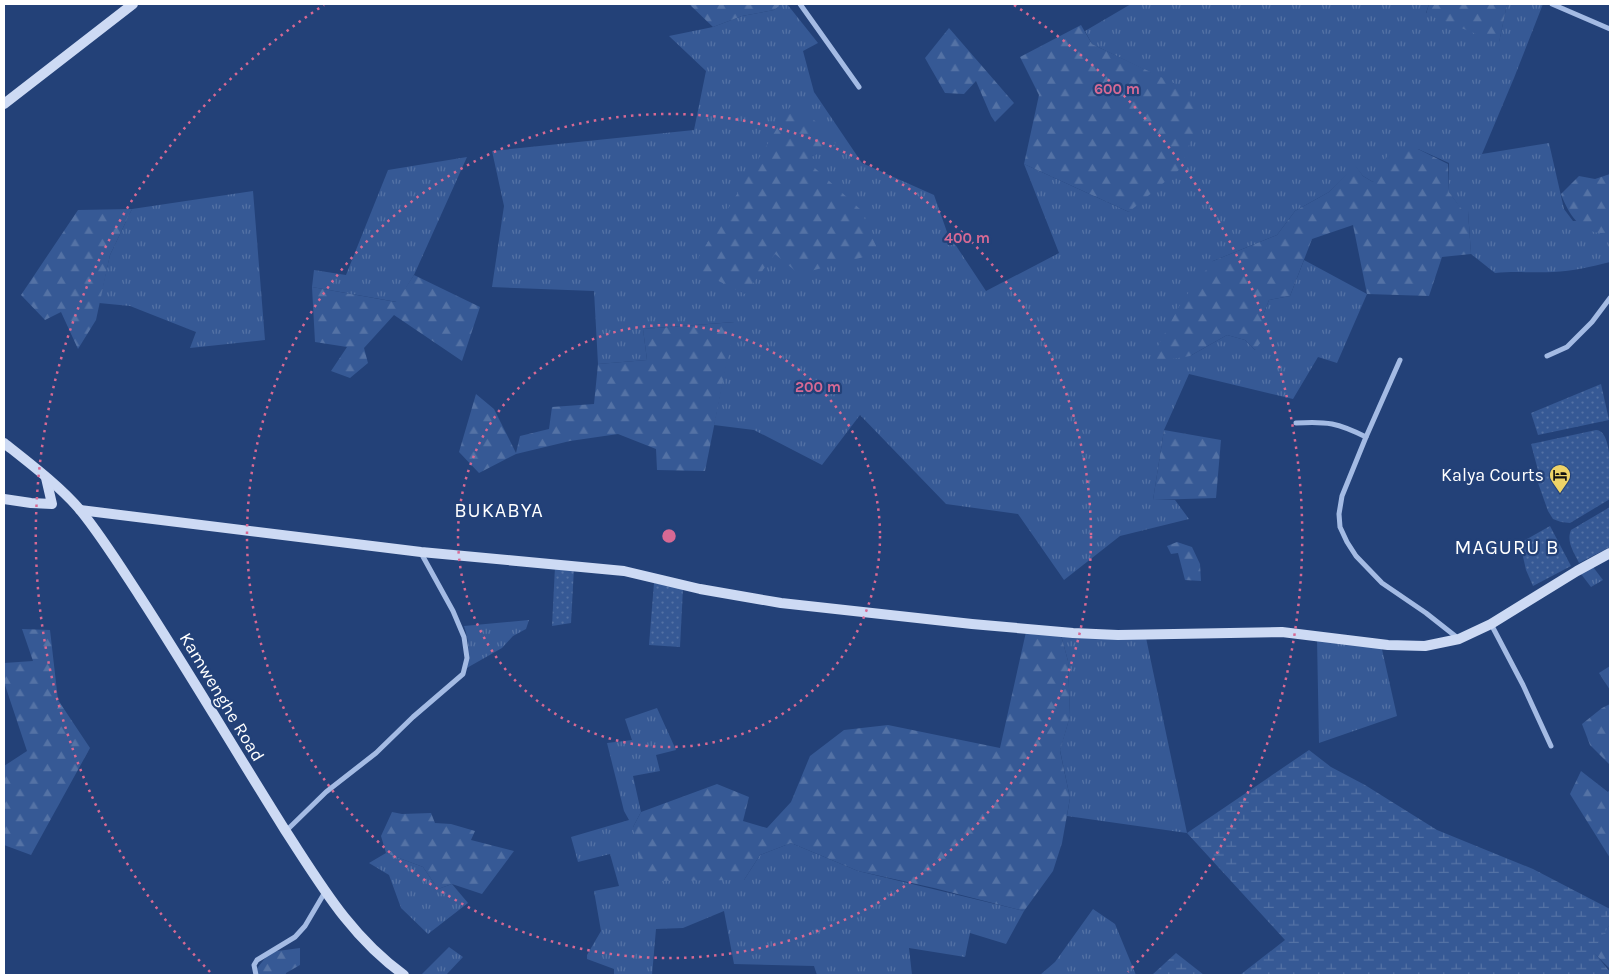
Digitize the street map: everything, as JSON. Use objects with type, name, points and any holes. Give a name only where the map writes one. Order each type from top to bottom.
[{"type":"street","points":[[4,104],[133,4]]},
{"type":"street","points":[[800,4],[859,87]]},
{"type":"street","points":[[1552,4],[1610,29]]},
{"type":"street","points":[[1547,356],[1567,347],[1592,322],[1610,298]]},
{"type":"street","points":[[1400,360],[1342,496],[1338,514],[1340,527],[1356,556],[1382,583],[1426,613],[1459,639]]},
{"type":"street","points":[[1296,423],[1334,423],[1347,427],[1366,437]]},
{"type":"street","name":"Kamwenghe Road","points":[[4,443],[46,478],[80,510],[165,634],[250,774],[325,892],[368,946],[404,975]]},
{"type":"street","points":[[4,499],[52,504],[46,478]]},
{"type":"street","points":[[80,510],[421,552],[624,571],[700,589],[780,603],[1073,633],[1149,636],[1282,632],[1388,645],[1425,646],[1459,639],[1491,624],[1577,571],[1610,554]]},
{"type":"street","points":[[286,831],[326,792],[376,753],[462,674],[467,658],[464,637],[453,611],[421,552]]},
{"type":"street","points":[[1491,624],[1525,688],[1551,746]]},
{"type":"street","points":[[256,975],[254,965],[257,960],[295,937],[305,926],[325,892]]},
{"type":"green space","points":[[689,4],[782,4],[774,10],[742,16],[713,27]]},
{"type":"green space","points":[[782,4],[787,4],[818,43],[803,51],[814,92],[862,163],[934,195],[947,232],[986,291],[1059,253],[1024,164],[1129,212],[1188,91],[1092,44],[1085,31],[1131,4],[1429,4],[1426,13],[1499,42],[1507,4],[1543,4],[1482,154],[1549,143],[1564,209],[1573,221],[1610,219],[1610,262],[1560,271],[1495,273],[1471,254],[1468,211],[1463,212],[1449,192],[1449,163],[1418,149],[1373,182],[1363,176],[1355,166],[1329,192],[1295,211],[1277,235],[1213,261],[1190,356],[1227,335],[1245,340],[1255,350],[1262,318],[1269,300],[1290,296],[1304,260],[1367,294],[1337,363],[1318,357],[1293,399],[1189,374],[1164,430],[1153,500],[1175,500],[1189,519],[1120,536],[1064,580],[1018,514],[946,504],[860,415],[822,465],[754,430],[714,425],[734,322],[643,329],[647,360],[598,364],[594,291],[492,287],[504,206],[492,151],[694,130],[706,71],[669,36],[713,27],[742,16],[774,10]]},
{"type":"green space","points":[[1429,4],[1507,4],[1499,43],[1426,14]]},
{"type":"green space","points":[[1081,25],[1092,44],[1188,90],[1198,121],[1180,169],[1129,212],[1024,164],[1039,95],[1020,57]]},
{"type":"green space","points":[[949,28],[1014,103],[995,122],[976,81],[964,94],[945,93],[925,58]]},
{"type":"green space","points":[[790,107],[814,120],[836,144],[806,160],[861,210],[879,253],[799,274],[775,254],[745,294],[692,268]]},
{"type":"green space","points":[[1418,149],[1448,164],[1449,192],[1463,211],[1468,211],[1471,254],[1442,257],[1429,296],[1367,294],[1353,225],[1312,239],[1290,296],[1269,300],[1262,318],[1269,331],[1255,350],[1245,340],[1227,335],[1190,356],[1149,363],[1182,301],[1213,261],[1277,235],[1295,211],[1329,192],[1355,165],[1363,176],[1373,182],[1390,151]]},
{"type":"green space","points":[[467,157],[414,275],[397,302],[312,287],[314,270],[346,275],[388,170]]},
{"type":"green space","points":[[1610,174],[1610,232],[1592,232],[1579,224],[1573,217],[1561,194],[1579,176],[1595,179]]},
{"type":"green space","points":[[253,191],[265,340],[190,348],[196,332],[130,306],[99,303],[110,255],[132,209]]},
{"type":"green space","points":[[132,209],[110,255],[96,320],[78,349],[61,312],[45,320],[21,295],[78,210]]},
{"type":"green space","points":[[414,275],[480,307],[462,361],[394,315],[364,348],[368,363],[350,378],[331,371],[347,347],[315,342],[312,287],[396,302]]},
{"type":"green space","points":[[735,322],[705,471],[657,470],[656,449],[618,434],[570,441],[516,454],[479,473],[459,452],[476,394],[494,409],[516,453],[520,436],[549,429],[552,407],[594,404],[598,364],[647,360],[643,329]]},
{"type":"green space","points":[[1601,384],[1609,420],[1538,435],[1531,413]]},
{"type":"green space","points":[[1164,430],[1221,440],[1216,498],[1153,500]]},
{"type":"green space","points":[[1596,430],[1602,432],[1608,448],[1610,459],[1610,499],[1570,523],[1553,519],[1548,511],[1537,480],[1539,474],[1531,444]]},
{"type":"green space","points":[[1610,507],[1610,547],[1579,563],[1569,539],[1571,530]]},
{"type":"green space","points":[[1550,526],[1571,566],[1533,586],[1526,570],[1520,543]]},
{"type":"green space","points":[[1177,542],[1192,547],[1200,564],[1201,581],[1185,580],[1178,553],[1171,554],[1167,546]]},
{"type":"green space","points":[[555,567],[574,568],[571,623],[552,626]]},
{"type":"green space","points":[[1593,567],[1603,580],[1591,587],[1581,574]]},
{"type":"green space","points":[[654,583],[683,588],[680,647],[649,645]]},
{"type":"green space","points":[[529,620],[526,629],[513,636],[502,648],[465,669],[468,648],[464,626]]},
{"type":"green space","points":[[22,629],[50,630],[58,700],[90,748],[31,855],[4,845],[4,766],[27,751],[4,682],[4,663],[33,661]]},
{"type":"green space","points":[[1026,632],[1061,635],[1068,661],[1070,716],[1060,751],[1070,798],[1062,843],[1053,871],[1024,911],[858,871],[791,843],[760,855],[744,880],[643,881],[633,827],[641,812],[717,784],[749,797],[743,821],[767,828],[791,802],[810,756],[844,730],[888,725],[1000,748]]},
{"type":"green space","points":[[1145,633],[1187,833],[1067,816],[1070,798],[1060,750],[1070,716],[1068,661],[1061,635]]},
{"type":"green space","points":[[1317,638],[1381,645],[1397,716],[1319,743]]},
{"type":"green space","points":[[1610,666],[1610,690],[1599,673]]},
{"type":"green space","points":[[1610,704],[1610,765],[1590,745],[1582,724]]},
{"type":"green space","points":[[657,708],[676,750],[656,755],[660,771],[633,776],[641,812],[633,827],[744,880],[760,855],[791,843],[858,871],[1024,911],[1006,944],[970,933],[965,957],[909,948],[912,975],[817,975],[814,966],[734,964],[724,911],[683,928],[656,929],[652,975],[614,975],[614,969],[587,959],[587,955],[601,931],[594,891],[619,886],[610,854],[578,862],[571,837],[629,820],[624,811],[607,743],[632,740],[625,719]]},
{"type":"green space","points":[[1309,750],[1331,767],[1365,785],[1437,830],[1533,869],[1610,909],[1610,924],[1593,951],[1610,972],[1610,975],[1240,975],[1285,940],[1187,833]]},
{"type":"green space","points":[[1581,771],[1608,792],[1610,789],[1610,858],[1570,794]]},
{"type":"green space","points":[[392,812],[402,814],[431,813],[435,823],[451,824],[475,831],[471,840],[514,851],[482,894],[452,884],[438,889],[423,867],[386,853],[381,836]]},
{"type":"green space","points":[[386,853],[423,867],[438,889],[452,884],[468,903],[428,934],[401,908],[389,875],[369,863]]},
{"type":"green space","points":[[1093,909],[1115,924],[1136,975],[1040,975],[1055,962]]},
{"type":"green space","points":[[1610,924],[1610,969],[1592,951]]},
{"type":"green space","points":[[449,947],[463,957],[446,975],[421,975]]},
{"type":"green space","points":[[300,948],[300,965],[286,973],[286,975],[256,975],[254,972],[270,952]]},
{"type":"green space","points":[[1176,953],[1204,975],[1152,975]]},
{"type":"place","name":"Kalya Courts","points":[[1560,494]]},
{"type":"district","name":"BUKABYA","points":[[499,510]]},
{"type":"district","name":"MAGURU B","points":[[1507,547]]}]
